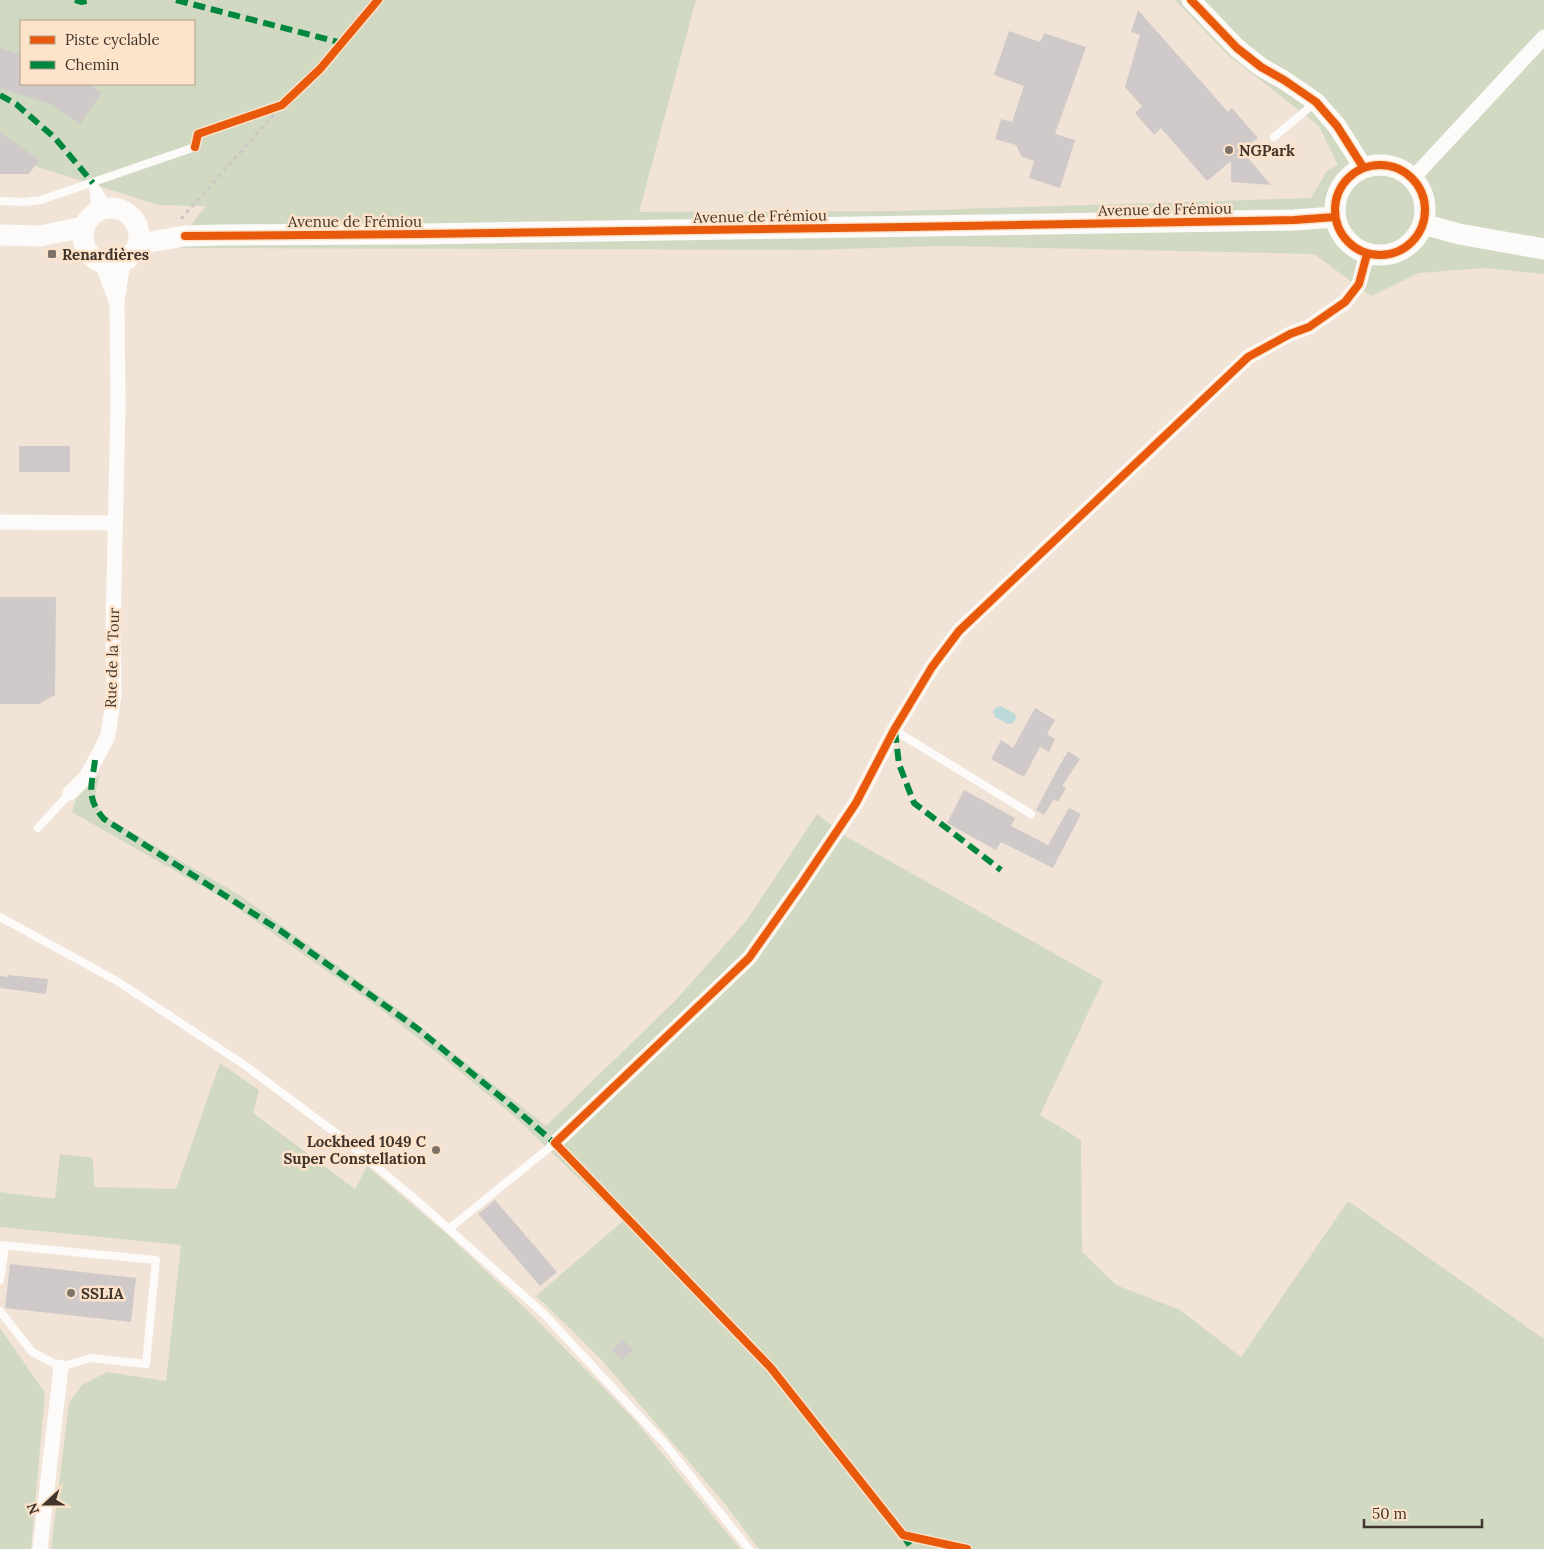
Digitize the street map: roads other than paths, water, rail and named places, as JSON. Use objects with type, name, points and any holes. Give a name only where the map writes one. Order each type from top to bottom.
[{"type":"main road","points":[[1376,164],[1390,165],[1402,170],[1413,178],[1420,188],[1426,212],[1417,236],[1407,247],[1394,253],[1381,255],[1367,254],[1355,248],[1346,240],[1339,229],[1335,217],[1335,202],[1340,187],[1350,175],[1363,167],[1376,164]]},
{"type":"main road","points":[[0,235],[40,236],[93,224],[118,210],[127,214],[134,221],[138,237],[129,257],[112,262],[89,254],[93,224]]},
{"type":"main road","name":"Avenue de Frémiou","points":[[138,237],[180,229],[422,234],[917,227],[1275,220],[1335,217]]},
{"type":"main road","points":[[1423,224],[1460,234],[1544,249]]},
{"type":"street","points":[[1191,0],[1237,48],[1261,67],[1316,102],[1337,126],[1363,167]]},
{"type":"street","points":[[1413,178],[1544,37]]},
{"type":"street","points":[[555,1143],[749,958],[856,803],[894,730],[932,667],[959,631],[1248,357],[1290,334],[1309,327],[1345,302],[1359,284],[1367,254]]},
{"type":"street","name":"Rue de la Tour","points":[[70,793],[86,777],[108,735],[114,695],[118,406],[117,302],[112,262]]},
{"type":"street","points":[[0,522],[115,523]]},
{"type":"street","points":[[40,1549],[61,1366]]},
{"type":"lane","points":[[1274,137],[1316,102]]},
{"type":"lane","points":[[0,201],[24,202],[41,200],[195,147]]},
{"type":"lane","points":[[93,183],[93,224]]},
{"type":"lane","points":[[93,183],[93,224]]},
{"type":"lane","points":[[894,730],[1031,814]]},
{"type":"lane","name":"Rue de la Tour","points":[[38,828],[70,793]]},
{"type":"lane","points":[[0,917],[117,981],[246,1066],[341,1137],[450,1228],[543,1313],[666,1444],[749,1549]]},
{"type":"lane","points":[[450,1228],[555,1143]]},
{"type":"lane","points":[[0,1280],[2,1245],[156,1260],[146,1364],[92,1358],[61,1366],[32,1352],[0,1312]]},
{"type":"water","points":[[1001,706],[1015,714],[1016,719],[1013,723],[1008,724],[995,717],[993,712],[995,708]]},
{"type":"place","name":"NGPark","points":[[1229,150]]},
{"type":"place","name":"Renardières","points":[[52,254]]},
{"type":"place","name":"Lockheed 1049 C Super Constellation","points":[[436,1150]]},
{"type":"place","name":"SSLIA","points":[[71,1293]]}]
